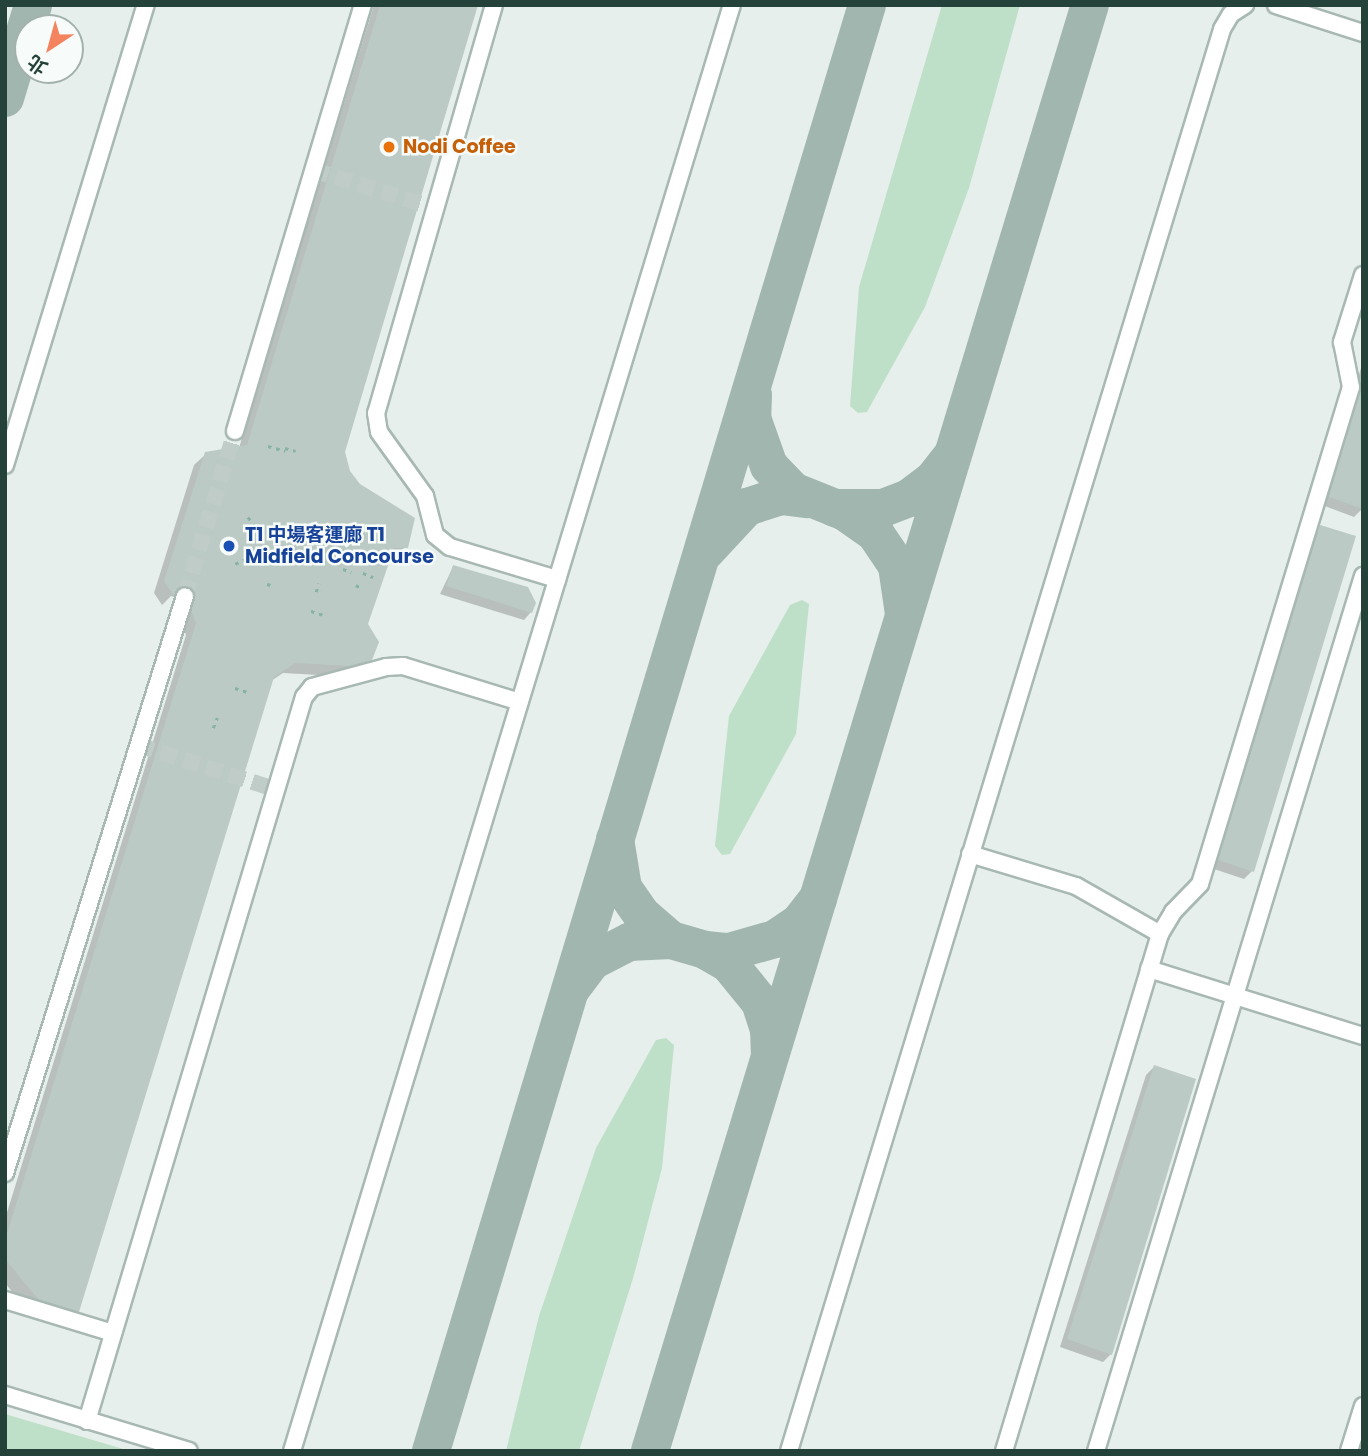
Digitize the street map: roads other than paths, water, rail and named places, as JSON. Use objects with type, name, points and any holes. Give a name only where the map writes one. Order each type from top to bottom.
[{"type":"lane","points":[[5,465],[146,5]]},
{"type":"lane","points":[[235,431],[363,5]]},
{"type":"lane","points":[[494,5],[376,413],[379,432],[425,496],[435,534],[450,547],[557,579]]},
{"type":"lane","points":[[292,1451],[732,5]]},
{"type":"lane","points":[[789,1451],[1222,29],[1231,14],[1245,5]]},
{"type":"lane","points":[[1276,5],[1363,33]]},
{"type":"lane","points":[[1004,1451],[1160,933],[1173,912],[1194,893],[1204,871],[1351,387],[1342,342],[1363,275]]},
{"type":"lane","points":[[1096,1451],[1363,576]]},
{"type":"lane","points":[[5,1173],[185,596]]},
{"type":"lane","points":[[87,1421],[304,697],[312,687],[386,667],[403,666],[520,702]]},
{"type":"lane","points":[[970,854],[1076,886],[1160,933]]},
{"type":"lane","points":[[1149,969],[1363,1036]]},
{"type":"lane","points":[[5,1300],[113,1333]]},
{"type":"lane","points":[[5,1395],[189,1451]]},
{"type":"lane","points":[[1349,1451],[1363,1406]]},
{"type":"tunnel","points":[[313,170],[435,208]]},
{"type":"tunnel","points":[[185,596],[235,431]]},
{"type":"tunnel","points":[[138,745],[277,790]]},
{"type":"place","name":"Nodi Coffee","points":[[389,147]]},
{"type":"place","name":"T1 中場客運廊 T1 Midfield Concourse","points":[[229,546]]}]
